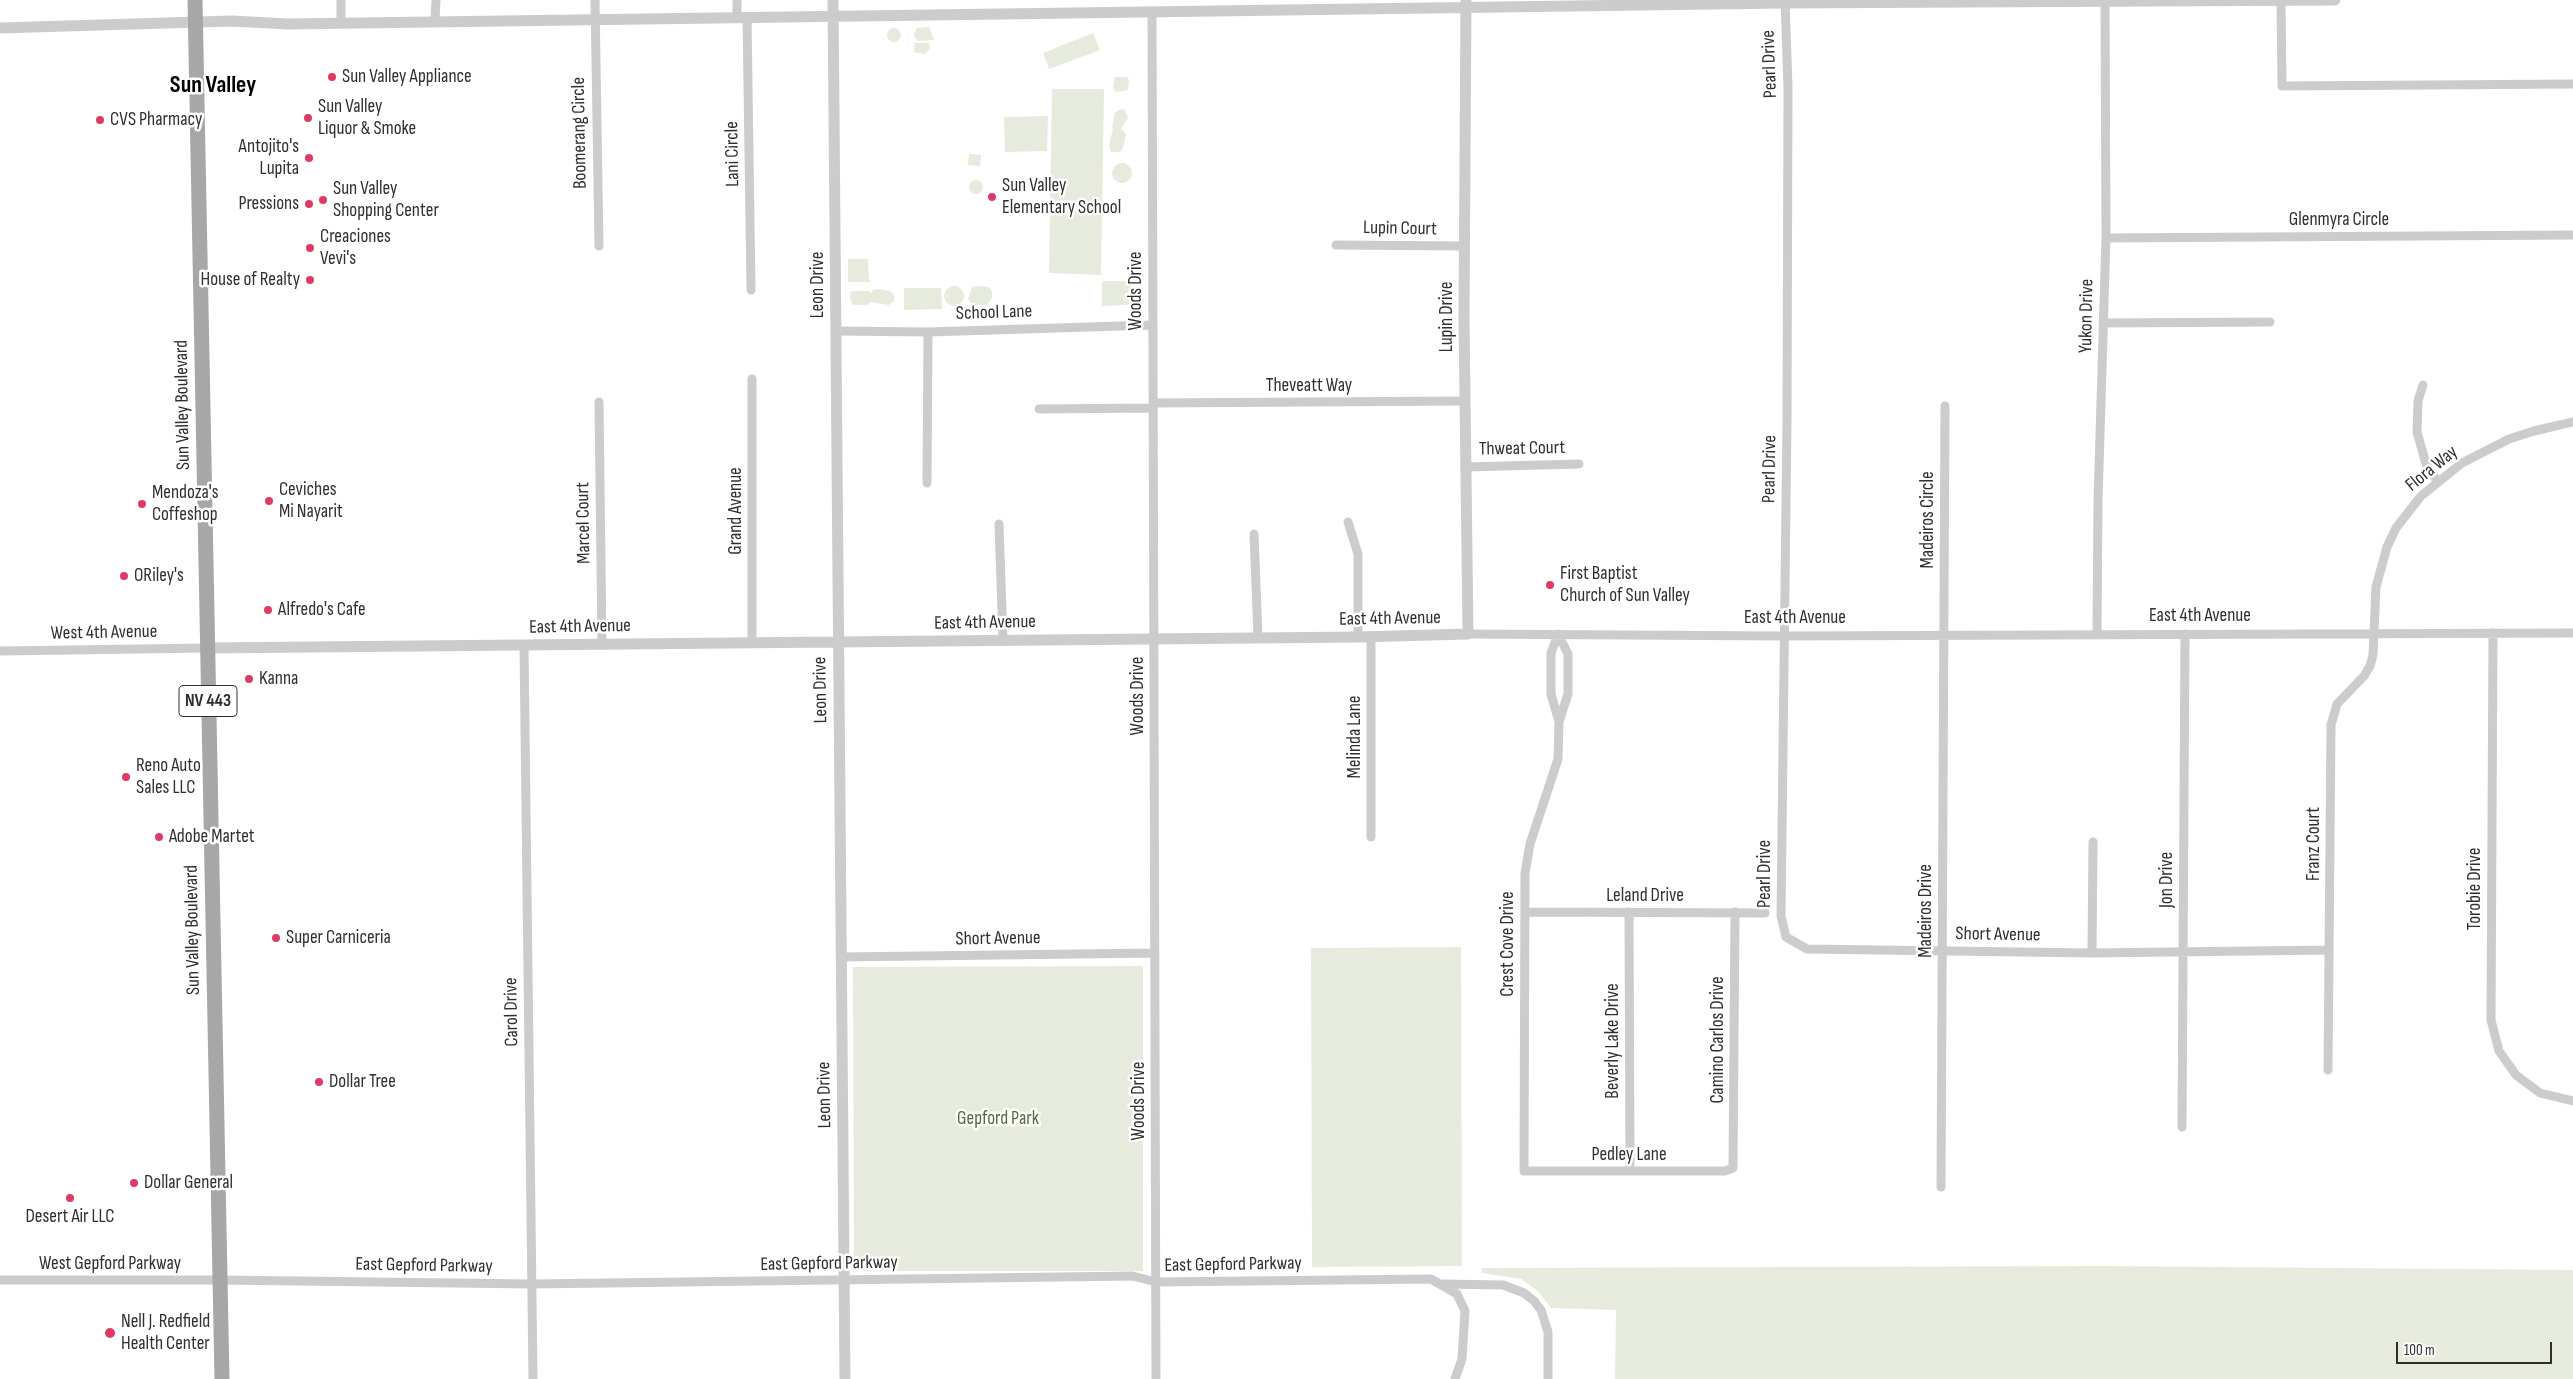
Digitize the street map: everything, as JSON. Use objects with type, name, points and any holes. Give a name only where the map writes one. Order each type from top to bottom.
[{"type":"main road","name":"Sun Valley Boulevard","points":[[195,0],[222,1379]]},
{"type":"street","points":[[340,0],[340,22]]},
{"type":"street","points":[[435,21],[436,0]]},
{"type":"street","name":"Boomerang Circle","points":[[595,0],[599,246]]},
{"type":"street","name":"Lani Circle","points":[[737,0],[742,17],[751,290]]},
{"type":"street","name":"Leon Drive","points":[[833,0],[845,1379]]},
{"type":"street","points":[[2281,0],[2282,86],[2573,84]]},
{"type":"street","points":[[0,28],[195,23],[1152,12],[1264,5],[2335,0]]},
{"type":"street","name":"Yukon Drive","points":[[2097,634],[2102,323],[2106,238],[2105,1]]},
{"type":"street","name":"Pearl Drive","points":[[1784,2],[1788,106],[1787,421],[1782,636],[1781,916],[1786,937]]},
{"type":"street","name":"Lupin Drive","points":[[1466,4],[1464,246],[1468,634]]},
{"type":"street","name":"Woods Drive","points":[[1152,12],[1156,1379]]},
{"type":"street","name":"Glenmyra Circle","points":[[2106,238],[2573,235]]},
{"type":"street","name":"Lupin Court","points":[[1336,244],[1464,246]]},
{"type":"street","points":[[2102,323],[2270,322]]},
{"type":"street","name":"School Lane","points":[[836,331],[928,332],[1153,325]]},
{"type":"street","points":[[927,483],[928,332]]},
{"type":"street","name":"Grand Avenue","points":[[752,379],[752,643]]},
{"type":"street","points":[[2423,385],[2418,402],[2416,432],[2426,464],[2437,481]]},
{"type":"street","name":"Theveatt Way","points":[[1039,409],[1465,401]]},
{"type":"street","name":"Marcel Court","points":[[599,402],[602,645]]},
{"type":"street","name":"Madeiros Circle","points":[[1944,634],[1945,406]]},
{"type":"street","name":"Flora Way","points":[[2374,633],[2376,586],[2387,547],[2407,511],[2437,481],[2462,463],[2509,439],[2573,422]]},
{"type":"street","name":"Thweat Court","points":[[1465,467],[1579,464]]},
{"type":"street","points":[[1348,522],[1358,554],[1358,637]]},
{"type":"street","points":[[999,524],[1003,641]]},
{"type":"street","points":[[1254,534],[1258,638]]},
{"type":"street","name":"Franz Court","points":[[2328,1070],[2330,725],[2337,704],[2364,676],[2370,666],[2374,633]]},
{"type":"street","name":"Torobie Drive","points":[[2493,633],[2492,1028],[2499,1051],[2516,1075],[2540,1093],[2573,1101]]},
{"type":"street","name":"East 4th Avenue","points":[[207,648],[1371,637],[1468,634],[1782,636],[2573,633]]},
{"type":"street","name":"Crest Cove Drive","points":[[1524,1171],[1526,860],[1556,768],[1559,749],[1559,722],[1551,694],[1551,653],[1558,634]]},
{"type":"street","name":"Crest Cove Drive","points":[[1558,634],[1568,654],[1568,694],[1559,722]]},
{"type":"street","name":"Madeiros Drive","points":[[1941,1187],[1944,634]]},
{"type":"street","name":"Jon Drive","points":[[2182,1127],[2185,634]]},
{"type":"street","name":"Melinda Lane","points":[[1371,637],[1371,837]]},
{"type":"street","name":"Carol Drive","points":[[524,645],[533,1379]]},
{"type":"street","name":"West 4th Avenue","points":[[0,651],[207,648]]},
{"type":"street","points":[[2092,953],[2093,842]]},
{"type":"street","name":"Leland Drive","points":[[1525,912],[1764,912]]},
{"type":"street","name":"Beverly Lake Drive","points":[[1629,912],[1630,1171]]},
{"type":"street","name":"Camino Carlos Drive","points":[[1733,1168],[1735,912]]},
{"type":"street","name":"Short Avenue","points":[[1786,937],[1807,949],[2092,953],[2183,950],[2329,950]]},
{"type":"street","name":"Short Avenue","points":[[841,957],[1155,953]]},
{"type":"street","name":"Pedley Lane","points":[[1524,1171],[1725,1172],[1733,1168]]},
{"type":"street","name":"East Gepford Parkway","points":[[219,1280],[532,1284],[1133,1276],[1156,1282],[1431,1279],[1439,1283],[1503,1285],[1524,1293],[1534,1301],[1541,1310],[1548,1332],[1548,1379]]},
{"type":"street","name":"West Gepford Parkway","points":[[0,1280],[219,1280]]},
{"type":"street","points":[[1439,1283],[1457,1294],[1465,1311],[1462,1359],[1455,1379]]},
{"type":"green space","points":[[929,27],[934,40],[917,41],[914,35],[917,28]]},
{"type":"green space","points":[[891,28],[897,28],[901,35],[897,42],[891,42],[887,38],[887,32]]},
{"type":"green space","points":[[1093,33],[1100,50],[1049,69],[1043,53]]},
{"type":"green space","points":[[915,43],[929,43],[930,49],[925,54],[914,52]]},
{"type":"green space","points":[[1115,77],[1127,77],[1129,80],[1128,90],[1115,92],[1113,87]]},
{"type":"green space","points":[[1052,89],[1104,89],[1101,275],[1049,273]]},
{"type":"green space","points":[[1124,109],[1128,118],[1121,129],[1126,134],[1123,148],[1120,152],[1111,152],[1109,147],[1114,114],[1118,110]]},
{"type":"green space","points":[[1048,116],[1047,151],[1005,152],[1004,117]]},
{"type":"green space","points":[[969,154],[981,155],[980,166],[968,165]]},
{"type":"green space","points":[[1122,163],[1129,166],[1132,173],[1129,180],[1122,183],[1115,180],[1112,173],[1115,166]]},
{"type":"green space","points":[[976,180],[981,182],[983,187],[981,192],[976,194],[971,192],[969,187],[971,182]]},
{"type":"green space","points":[[848,259],[868,259],[869,279],[871,282],[848,282]]},
{"type":"green space","points":[[1102,281],[1131,281],[1131,302],[1127,305],[1102,306]]},
{"type":"green space","points":[[954,286],[961,289],[964,296],[961,303],[954,306],[947,303],[944,296],[947,289]]},
{"type":"green space","points":[[972,287],[989,287],[992,292],[992,298],[987,305],[972,305],[968,299]]},
{"type":"green space","points":[[904,288],[941,288],[942,309],[904,310]]},
{"type":"green space","points":[[873,290],[890,291],[894,295],[894,301],[889,305],[870,302],[868,305],[853,305],[850,299],[851,291],[868,291],[872,293]]},
{"type":"green space","points":[[1461,947],[1462,1266],[1312,1267],[1311,948]]},
{"type":"green space","name":"Gepford Park","points":[[1143,966],[1143,1271],[854,1271],[853,967]]},
{"type":"green space","points":[[2103,1266],[2573,1270],[2573,1379],[1615,1379],[1616,1310],[1551,1308],[1538,1291],[1521,1279],[1482,1273],[1482,1268]]},
{"type":"place","name":"Sun Valley Appliance","points":[[332,77]]},
{"type":"place","name":"Sun Valley Liquor & Smoke","points":[[308,118]]},
{"type":"place","name":"CVS Pharmacy","points":[[100,120]]},
{"type":"place","name":"Antojito's Lupita","points":[[309,158]]},
{"type":"place","name":"Sun Valley Elementary School","points":[[992,197]]},
{"type":"place","name":"Sun Valley Shopping Center","points":[[323,200]]},
{"type":"place","name":"Pressions","points":[[309,204]]},
{"type":"place","name":"Creaciones Vevi's","points":[[310,248]]},
{"type":"place","name":"House of Realty","points":[[310,280]]},
{"type":"place","name":"Ceviches Mi Nayarit","points":[[269,501]]},
{"type":"place","name":"Mendoza's Coffeshop","points":[[142,504]]},
{"type":"place","name":"ORiley's","points":[[124,576]]},
{"type":"place","name":"First Baptist Church of Sun Valley","points":[[1550,585]]},
{"type":"place","name":"Alfredo's Cafe","points":[[268,610]]},
{"type":"place","name":"Kanna","points":[[249,679]]},
{"type":"place","name":"Reno Auto Sales LLC","points":[[126,777]]},
{"type":"place","name":"Adobe Martet","points":[[159,837]]},
{"type":"place","name":"Super Carniceria","points":[[276,938]]},
{"type":"place","name":"Dollar Tree","points":[[319,1082]]},
{"type":"place","name":"Dollar General","points":[[134,1183]]},
{"type":"place","name":"Desert Air LLC","points":[[70,1198]]},
{"type":"place","name":"Nell J. Redfield Health Center","points":[[110,1333]]},
{"type":"district","name":"Sun Valley","points":[[213,86]]}]
